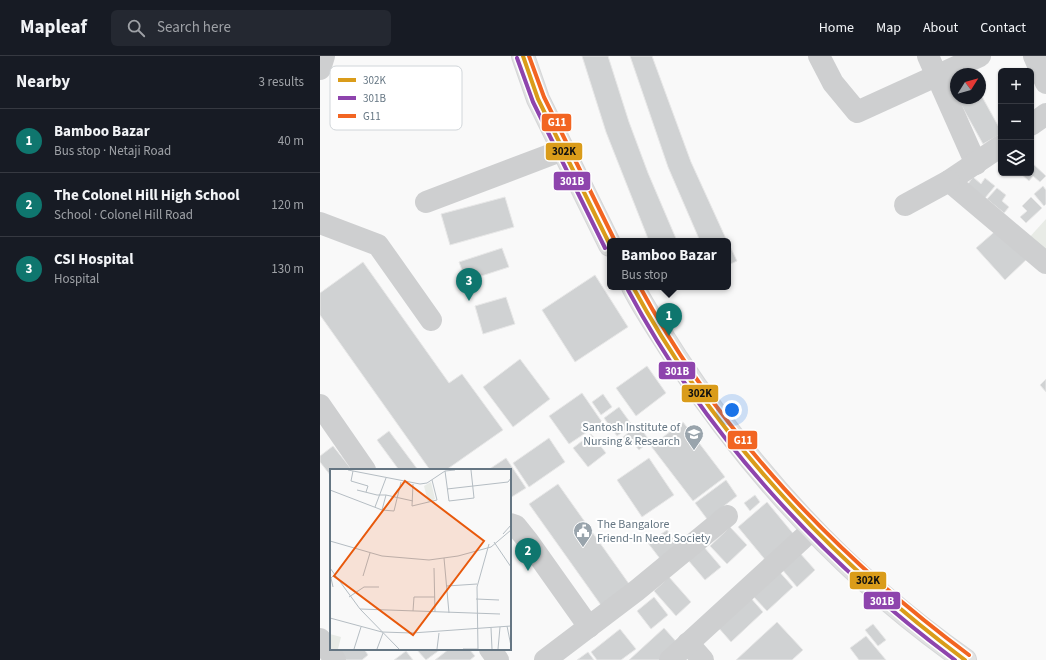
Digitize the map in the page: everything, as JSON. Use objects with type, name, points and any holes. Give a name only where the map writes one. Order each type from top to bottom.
[{"type":"main road","points":[[523,56],[538,98],[607,238]]},
{"type":"main road","points":[[634,290],[642,305],[696,387],[743,451],[814,529],[872,586],[926,633],[965,660]]},
{"type":"street","points":[[819,56],[833,83],[857,112],[980,56]]},
{"type":"street","points":[[928,56],[976,164]]},
{"type":"street","points":[[1034,56],[1046,83]]},
{"type":"street","points":[[1034,123],[1046,114]]},
{"type":"street","points":[[905,205],[949,181],[998,148]]},
{"type":"street","points":[[426,202],[563,150]]},
{"type":"street","points":[[949,181],[1046,263]]},
{"type":"street","points":[[320,223],[378,245],[431,320]]},
{"type":"street","points":[[320,405],[364,469]]},
{"type":"street","points":[[545,660],[727,516]]},
{"type":"street","points":[[511,524],[516,526],[528,541],[589,626]]},
{"type":"street","points":[[670,660],[814,529]]},
{"type":"street","points":[[320,639],[335,660]]},
{"type":"street","points":[[688,643],[703,660]]},
{"type":"street","points":[[491,650],[498,660]]},
{"type":"shaded area","points":[[1046,219],[1046,254],[1027,240]]},
{"type":"building","points":[[582,56],[608,56],[629,122],[648,173],[676,238],[648,238],[606,132]]},
{"type":"building","points":[[630,56],[652,56],[691,162],[726,238],[699,238],[668,167]]},
{"type":"building","points":[[961,104],[986,104],[998,126],[998,136],[983,144]]},
{"type":"building","points":[[1034,165],[1046,176],[1040,182],[1033,176]]},
{"type":"building","points":[[1023,176],[1033,176],[1029,181]]},
{"type":"building","points":[[973,177],[981,184],[985,178],[995,186],[985,198],[968,184]]},
{"type":"building","points":[[1043,186],[1046,190],[1046,204],[1044,206],[1034,194]]},
{"type":"building","points":[[997,188],[1006,195],[1002,201],[1009,207],[1004,213],[987,199]]},
{"type":"building","points":[[505,197],[514,227],[450,245],[441,214]]},
{"type":"building","points":[[1031,197],[1042,208],[1026,223],[1020,217],[1027,211],[1022,206]]},
{"type":"building","points":[[1000,227],[1028,258],[1005,280],[976,248]]},
{"type":"building","points":[[502,248],[509,267],[466,281],[459,262]]},
{"type":"building","points":[[731,248],[737,261],[731,264]]},
{"type":"building","points":[[363,262],[449,383],[462,374],[503,430],[447,469],[429,469],[320,315],[320,293]]},
{"type":"building","points":[[595,275],[628,327],[575,362],[542,310]]},
{"type":"building","points":[[506,297],[515,324],[483,334],[475,306]]},
{"type":"building","points":[[520,359],[550,399],[513,427],[483,387]]},
{"type":"building","points":[[647,366],[666,393],[636,416],[616,388]]},
{"type":"building","points":[[1046,379],[1046,392],[1040,385]]},
{"type":"building","points":[[582,393],[602,422],[569,444],[549,416]]},
{"type":"building","points":[[603,394],[612,407],[601,415],[592,402]]},
{"type":"building","points":[[619,407],[632,425],[617,436],[604,418]]},
{"type":"building","points":[[683,422],[725,477],[693,501],[651,446]]},
{"type":"building","points":[[638,425],[650,441],[639,450],[630,439],[623,445],[619,440]]},
{"type":"building","points":[[389,431],[417,469],[398,469],[377,440]]},
{"type":"building","points":[[591,434],[606,453],[588,467],[573,448]]},
{"type":"building","points":[[549,438],[565,462],[529,487],[513,463]]},
{"type":"building","points":[[333,446],[351,469],[330,469],[330,475],[320,462],[320,456]]},
{"type":"building","points":[[506,458],[526,488],[511,497],[511,469],[490,469]]},
{"type":"building","points":[[649,458],[674,495],[642,517],[617,480]]},
{"type":"building","points":[[726,480],[737,496],[707,519],[695,503]]},
{"type":"building","points":[[558,484],[632,588],[603,608],[529,504]]},
{"type":"building","points":[[755,495],[760,502],[750,511],[744,503]]},
{"type":"building","points":[[767,502],[796,537],[767,562],[738,527]]},
{"type":"building","points":[[730,527],[747,545],[727,564],[710,546]]},
{"type":"building","points":[[667,530],[679,547],[661,560],[648,543]]},
{"type":"building","points":[[704,547],[721,567],[705,580],[688,560]]},
{"type":"building","points":[[799,552],[815,570],[797,587],[781,568]]},
{"type":"building","points":[[777,569],[793,587],[767,611],[751,594]]},
{"type":"building","points":[[669,577],[691,602],[676,616],[654,591]]},
{"type":"building","points":[[654,597],[668,615],[651,629],[637,611]]},
{"type":"building","points":[[750,597],[763,612],[731,642],[717,626]]},
{"type":"building","points":[[777,622],[803,650],[792,660],[736,660]]},
{"type":"building","points":[[873,624],[886,640],[878,646],[865,630]]},
{"type":"building","points":[[664,628],[680,646],[664,660],[629,660]]},
{"type":"building","points":[[620,629],[636,649],[621,660],[597,660],[591,652]]},
{"type":"building","points":[[866,636],[886,660],[859,660],[850,648]]},
{"type":"building","points":[[339,650],[365,650],[368,655],[362,660],[346,660]]},
{"type":"building","points":[[417,650],[440,650],[426,660]]},
{"type":"building","points":[[448,650],[470,650],[475,656],[470,660],[435,660]]},
{"type":"building","points":[[406,651],[413,660],[394,660]]},
{"type":"building","points":[[588,652],[594,660],[577,660]]},
{"type":"transit line","name":"302K","points":[[523,56],[538,99],[607,239]]},
{"type":"transit line","name":"G11","points":[[529,56],[544,97],[614,238]]},
{"type":"transit line","name":"301B","points":[[517,58],[533,102],[605,248]]},
{"type":"transit line","name":"301B","points":[[628,290],[659,344],[693,396],[771,493],[814,538],[859,581],[906,622],[955,660]]},
{"type":"transit line","name":"302K","points":[[635,290],[665,341],[700,394],[738,444],[779,492],[822,537],[868,580],[965,660]]},
{"type":"transit line","name":"G11","points":[[642,290],[671,340],[706,392],[784,489],[827,534],[873,577],[920,617],[969,655]]},
{"type":"place","name":"CSI Hospital","points":[[469,301]]},
{"type":"place","name":"Bamboo Bazar","points":[[669,336]]},
{"type":"place","name":"Santosh Institute of Nursing & Research","points":[[694,451]]},
{"type":"place","name":"The Bangalore Friend-In Need Society","points":[[583,548]]},
{"type":"place","name":"The Colonel Hill High School","points":[[528,571]]}]
